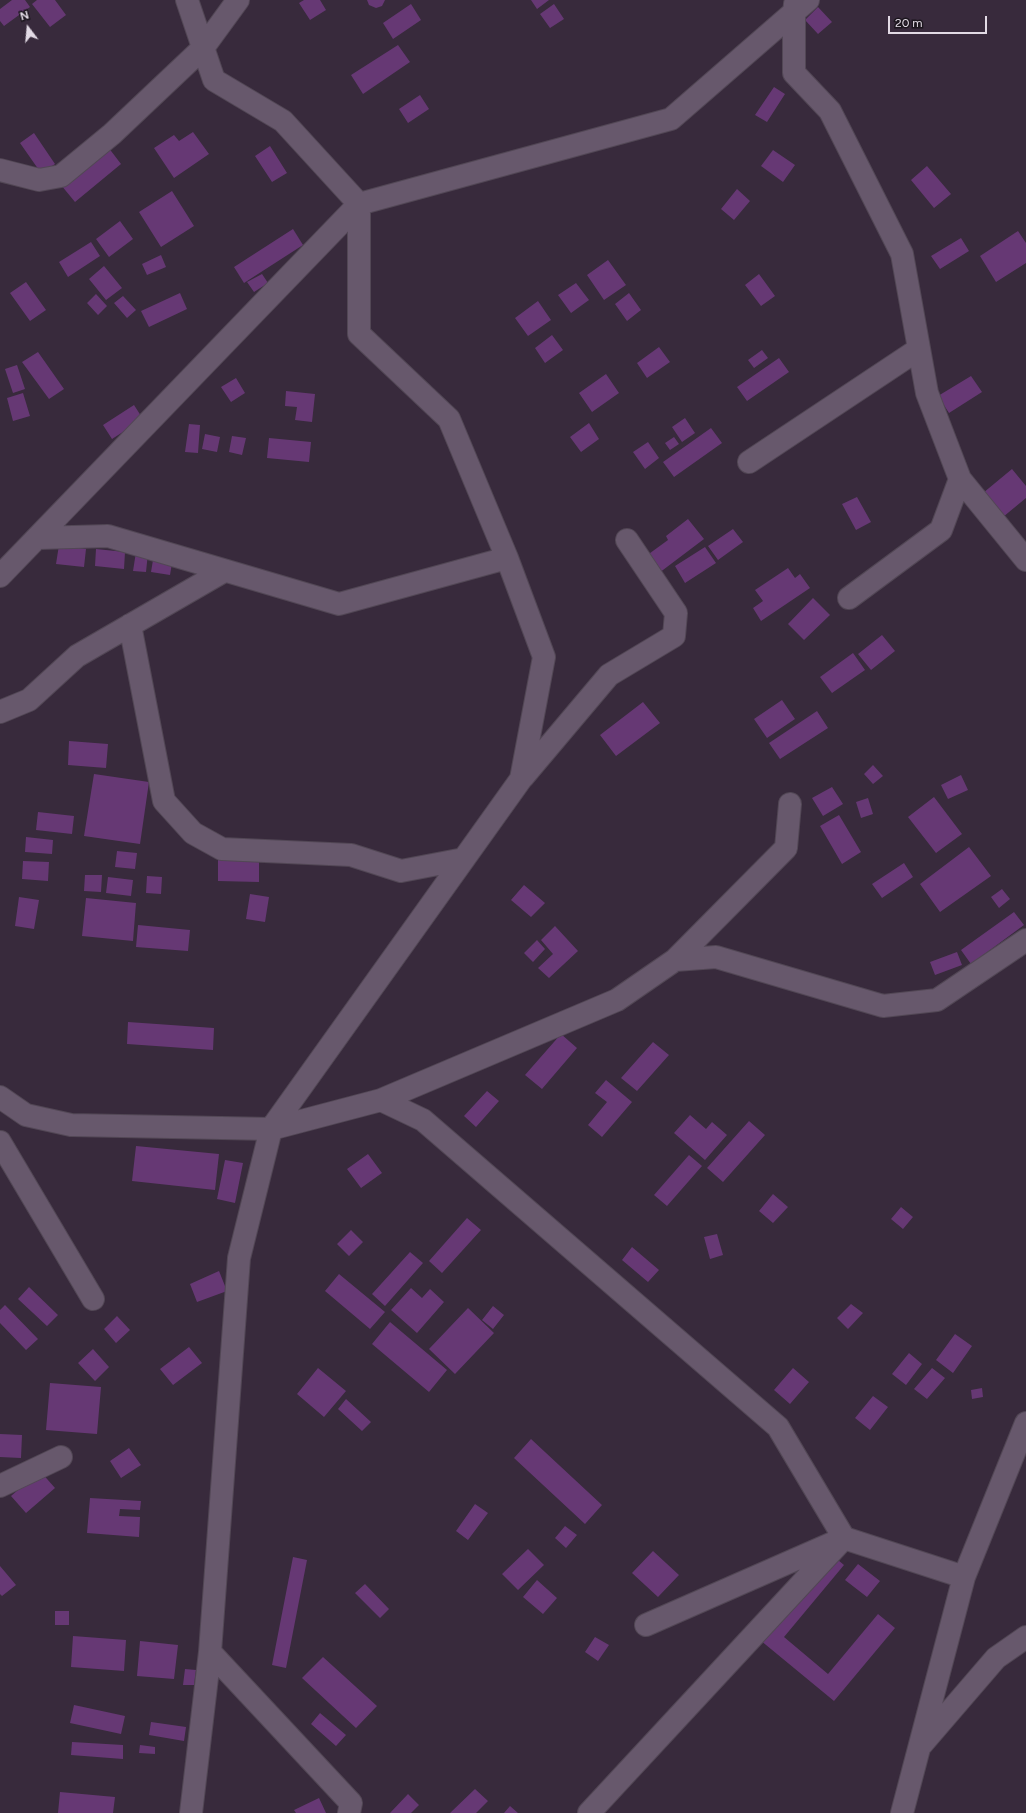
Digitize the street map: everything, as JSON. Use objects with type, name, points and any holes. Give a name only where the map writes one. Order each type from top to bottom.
[{"type":"street","points":[[187,0],[214,80],[283,121],[359,204],[359,334],[449,419],[507,558],[544,657],[521,779]]},
{"type":"street","points":[[0,170],[40,180],[61,176],[112,134],[203,48],[238,0]]},
{"type":"street","points":[[0,576],[359,204],[671,119],[799,4]]},
{"type":"street","points":[[799,4],[794,73],[830,111],[902,254],[927,393],[960,479],[1026,560]]},
{"type":"street","points":[[749,462],[919,349]]},
{"type":"street","points":[[849,598],[941,530],[960,479]]},
{"type":"street","points":[[38,538],[108,536],[339,604],[507,558]]},
{"type":"street","points":[[192,1813],[210,1652],[239,1258],[271,1129],[521,779],[610,675],[674,636],[676,613],[627,540]]},
{"type":"street","points":[[0,712],[29,700],[77,656],[224,571]]},
{"type":"street","points":[[130,625],[164,801],[193,833],[222,848],[351,855],[401,871],[464,859]]},
{"type":"street","points":[[0,1097],[26,1116],[71,1125],[271,1129],[381,1100],[617,1000],[676,960],[786,848],[790,804]]},
{"type":"street","points":[[676,960],[716,957],[883,1006],[937,1000],[1026,940]]},
{"type":"street","points":[[381,1100],[423,1120],[778,1427],[844,1538],[964,1577]]},
{"type":"street","points":[[0,1142],[93,1299]]},
{"type":"street","points":[[902,1813],[964,1577],[1026,1424]]},
{"type":"street","points":[[0,1486],[61,1457]]},
{"type":"street","points":[[646,1624],[844,1538]]},
{"type":"street","points":[[589,1813],[844,1538]]},
{"type":"street","points":[[919,1748],[996,1658],[1026,1637]]},
{"type":"street","points":[[210,1652],[351,1803],[349,1813]]},
{"type":"building","points":[[12,0],[25,0],[30,7],[4,26],[0,21],[0,9]]},
{"type":"building","points":[[37,0],[55,0],[66,15],[50,27],[32,4]]},
{"type":"building","points":[[304,0],[320,0],[326,10],[310,20],[299,3]]},
{"type":"building","points":[[367,0],[385,0],[382,6],[376,8],[369,5]]},
{"type":"building","points":[[531,0],[549,0],[537,9]]},
{"type":"building","points":[[411,4],[421,20],[393,39],[383,23]]},
{"type":"building","points":[[554,4],[564,19],[550,28],[540,14]]},
{"type":"building","points":[[818,7],[832,22],[818,34],[805,20]]},
{"type":"building","points":[[398,45],[410,62],[363,94],[351,75]]},
{"type":"building","points":[[774,87],[785,94],[767,122],[755,115]]},
{"type":"building","points":[[420,95],[429,109],[408,123],[399,109]]},
{"type":"building","points":[[193,132],[209,154],[174,178],[154,148],[174,135],[179,141]]},
{"type":"building","points":[[34,133],[55,164],[41,173],[20,143]]},
{"type":"building","points":[[270,146],[287,173],[272,182],[255,156]]},
{"type":"building","points":[[108,147],[121,164],[75,202],[61,185]]},
{"type":"building","points":[[773,150],[795,165],[783,182],[761,166]]},
{"type":"building","points":[[927,166],[951,194],[934,208],[911,180]]},
{"type":"building","points":[[737,189],[750,201],[734,220],[721,209]]},
{"type":"building","points":[[172,191],[194,226],[161,247],[139,212]]},
{"type":"building","points":[[120,221],[133,239],[109,257],[96,239]]},
{"type":"building","points":[[293,229],[303,245],[244,283],[234,267]]},
{"type":"building","points":[[1018,231],[1026,243],[1026,263],[996,282],[980,256]]},
{"type":"building","points":[[961,238],[969,251],[940,269],[931,256]]},
{"type":"building","points":[[91,242],[100,256],[68,277],[59,262]]},
{"type":"building","points":[[161,255],[166,267],[147,275],[142,264]]},
{"type":"building","points":[[608,260],[626,285],[604,300],[587,275]]},
{"type":"building","points":[[104,266],[122,288],[106,300],[89,279]]},
{"type":"building","points":[[262,274],[268,283],[254,292],[247,282]]},
{"type":"building","points":[[759,274],[775,296],[761,306],[745,285]]},
{"type":"building","points":[[26,282],[46,310],[30,321],[10,293]]},
{"type":"building","points":[[576,283],[589,300],[571,313],[558,295]]},
{"type":"building","points":[[180,293],[187,309],[149,327],[141,311]]},
{"type":"building","points":[[629,293],[641,310],[627,321],[615,304]]},
{"type":"building","points":[[96,294],[107,306],[98,315],[87,303]]},
{"type":"building","points":[[123,296],[136,310],[127,318],[114,303]]},
{"type":"building","points":[[538,301],[551,320],[528,336],[515,318]]},
{"type":"building","points":[[552,335],[563,350],[545,363],[535,348]]},
{"type":"building","points":[[659,347],[670,362],[647,378],[637,363]]},
{"type":"building","points":[[762,350],[768,358],[754,368],[748,360]]},
{"type":"building","points":[[38,352],[64,389],[49,399],[22,362]]},
{"type":"building","points":[[779,358],[789,372],[747,401],[737,387]]},
{"type":"building","points":[[17,365],[25,389],[13,393],[5,369]]},
{"type":"building","points":[[606,374],[619,393],[592,412],[579,393]]},
{"type":"building","points":[[971,376],[982,392],[949,413],[938,396]]},
{"type":"building","points":[[236,378],[245,393],[231,402],[221,387]]},
{"type":"building","points":[[286,391],[315,394],[312,422],[295,420],[297,407],[285,406]]},
{"type":"building","points":[[23,393],[30,416],[13,421],[7,398]]},
{"type":"building","points":[[134,405],[143,419],[112,439],[103,425]]},
{"type":"building","points":[[685,418],[695,433],[682,442],[672,427]]},
{"type":"building","points":[[589,423],[599,439],[581,452],[570,437]]},
{"type":"building","points":[[189,424],[200,425],[198,453],[185,452]]},
{"type":"building","points":[[711,428],[722,443],[674,477],[663,462]]},
{"type":"building","points":[[205,434],[220,437],[217,452],[202,449]]},
{"type":"building","points":[[232,436],[246,438],[242,455],[229,452]]},
{"type":"building","points":[[674,437],[679,444],[670,450],[665,443]]},
{"type":"building","points":[[269,438],[311,442],[309,462],[267,458]]},
{"type":"building","points":[[648,442],[659,458],[645,469],[633,452]]},
{"type":"building","points":[[1012,469],[1026,486],[1026,498],[1003,517],[983,493]]},
{"type":"building","points":[[857,497],[871,522],[856,530],[842,504]]},
{"type":"building","points":[[688,519],[704,539],[659,573],[646,556],[668,540],[666,536]]},
{"type":"building","points":[[733,529],[743,542],[718,560],[708,546]]},
{"type":"building","points":[[59,545],[86,549],[84,567],[56,564]]},
{"type":"building","points":[[705,547],[716,563],[685,583],[675,566]]},
{"type":"building","points":[[96,549],[125,552],[124,569],[95,566]]},
{"type":"building","points":[[136,552],[148,553],[146,572],[133,571]]},
{"type":"building","points":[[154,554],[173,557],[170,575],[151,572]]},
{"type":"building","points":[[788,568],[795,578],[800,574],[810,588],[761,621],[753,608],[763,601],[755,590]]},
{"type":"building","points":[[813,598],[830,615],[804,640],[788,624]]},
{"type":"building","points":[[882,635],[895,651],[871,670],[858,654]]},
{"type":"building","points":[[853,653],[865,670],[832,693],[820,677]]},
{"type":"building","points":[[782,700],[795,719],[767,738],[754,719]]},
{"type":"building","points":[[643,702],[660,723],[616,756],[600,735]]},
{"type":"building","points":[[817,711],[828,728],[780,759],[769,743]]},
{"type":"building","points":[[69,741],[108,744],[106,768],[68,765]]},
{"type":"building","points":[[873,765],[883,776],[873,784],[864,774]]},
{"type":"building","points":[[94,774],[149,782],[140,844],[84,836]]},
{"type":"building","points":[[961,775],[968,790],[948,799],[941,785]]},
{"type":"building","points":[[832,787],[843,804],[823,816],[812,798]]},
{"type":"building","points":[[934,797],[962,834],[936,853],[908,817]]},
{"type":"building","points":[[868,798],[873,814],[861,818],[856,802]]},
{"type":"building","points":[[38,812],[74,816],[72,834],[36,830]]},
{"type":"building","points":[[839,815],[861,852],[842,864],[820,826]]},
{"type":"building","points":[[26,837],[53,840],[52,854],[25,852]]},
{"type":"building","points":[[969,847],[991,876],[940,912],[920,884]]},
{"type":"building","points":[[117,851],[137,853],[135,869],[115,867]]},
{"type":"building","points":[[218,860],[259,861],[259,882],[218,881]]},
{"type":"building","points":[[23,861],[49,862],[48,881],[22,879]]},
{"type":"building","points":[[904,863],[913,877],[882,898],[872,884]]},
{"type":"building","points":[[85,875],[102,875],[101,892],[84,891]]},
{"type":"building","points":[[147,876],[162,877],[161,894],[146,893]]},
{"type":"building","points":[[108,877],[133,880],[131,896],[106,893]]},
{"type":"building","points":[[524,885],[545,903],[531,917],[511,900]]},
{"type":"building","points":[[1002,889],[1010,899],[999,908],[991,897]]},
{"type":"building","points":[[250,894],[269,897],[265,922],[246,919]]},
{"type":"building","points":[[19,897],[39,900],[34,929],[15,926]]},
{"type":"building","points":[[86,898],[136,903],[133,941],[82,936]]},
{"type":"building","points":[[1014,912],[1024,925],[971,964],[961,950]]},
{"type":"building","points":[[138,925],[190,930],[188,951],[136,947]]},
{"type":"building","points":[[555,926],[578,951],[549,978],[538,968],[553,954],[541,940]]},
{"type":"building","points":[[537,940],[545,949],[533,962],[524,953]]},
{"type":"building","points":[[957,952],[962,965],[935,975],[930,962]]},
{"type":"building","points":[[128,1022],[214,1028],[213,1050],[127,1044]]},
{"type":"building","points":[[561,1034],[577,1048],[542,1089],[525,1075]]},
{"type":"building","points":[[653,1042],[669,1055],[637,1091],[621,1078]]},
{"type":"building","points":[[606,1080],[632,1102],[602,1137],[588,1125],[607,1102],[595,1093]]},
{"type":"building","points":[[487,1091],[499,1101],[476,1127],[464,1116]]},
{"type":"building","points":[[690,1115],[706,1129],[712,1122],[727,1135],[705,1160],[674,1133]]},
{"type":"building","points":[[749,1121],[765,1135],[723,1182],[707,1168]]},
{"type":"building","points":[[136,1146],[219,1154],[215,1190],[132,1181]]},
{"type":"building","points":[[368,1154],[382,1173],[361,1188],[347,1169]]},
{"type":"building","points":[[689,1155],[702,1166],[667,1206],[654,1195]]},
{"type":"building","points":[[225,1160],[243,1163],[235,1203],[217,1199]]},
{"type":"building","points":[[773,1194],[788,1207],[773,1223],[759,1211]]},
{"type":"building","points":[[901,1207],[913,1217],[903,1229],[891,1219]]},
{"type":"building","points":[[467,1218],[481,1230],[442,1273],[429,1261]]},
{"type":"building","points":[[351,1230],[363,1242],[349,1256],[337,1244]]},
{"type":"building","points":[[717,1234],[723,1255],[710,1259],[704,1237]]},
{"type":"building","points":[[632,1247],[659,1270],[648,1282],[622,1260]]},
{"type":"building","points":[[410,1252],[423,1263],[385,1306],[372,1294]]},
{"type":"building","points":[[219,1271],[227,1291],[197,1302],[190,1284]]},
{"type":"building","points":[[339,1274],[385,1312],[370,1329],[325,1291]]},
{"type":"building","points":[[29,1287],[58,1315],[47,1326],[18,1299]]},
{"type":"building","points":[[411,1288],[422,1298],[430,1289],[444,1302],[417,1333],[391,1310]]},
{"type":"building","points":[[851,1304],[863,1313],[848,1329],[837,1318]]},
{"type":"building","points":[[5,1305],[38,1339],[26,1350],[0,1323],[0,1310]]},
{"type":"building","points":[[493,1306],[504,1315],[493,1329],[482,1320]]},
{"type":"building","points":[[468,1308],[494,1333],[455,1374],[429,1349]]},
{"type":"building","points":[[117,1316],[130,1330],[116,1343],[104,1329]]},
{"type":"building","points":[[390,1322],[447,1370],[429,1392],[372,1344]]},
{"type":"building","points":[[955,1334],[972,1346],[953,1373],[936,1360]]},
{"type":"building","points":[[189,1347],[202,1363],[173,1385],[160,1369]]},
{"type":"building","points":[[93,1349],[109,1367],[95,1381],[78,1363]]},
{"type":"building","points":[[909,1353],[922,1364],[906,1385],[892,1374]]},
{"type":"building","points":[[318,1368],[346,1391],[324,1417],[297,1394]]},
{"type":"building","points":[[793,1368],[809,1382],[790,1404],[774,1390]]},
{"type":"building","points":[[932,1368],[945,1378],[927,1399],[914,1389]]},
{"type":"building","points":[[50,1383],[101,1387],[97,1434],[46,1430]]},
{"type":"building","points":[[982,1388],[983,1397],[972,1399],[971,1390]]},
{"type":"building","points":[[873,1396],[888,1407],[870,1430],[855,1418]]},
{"type":"building","points":[[346,1399],[371,1422],[362,1431],[338,1409]]},
{"type":"building","points":[[0,1434],[22,1435],[21,1458],[0,1457]]},
{"type":"building","points":[[531,1439],[602,1505],[585,1524],[514,1458]]},
{"type":"building","points":[[129,1448],[141,1465],[121,1478],[110,1461]]},
{"type":"building","points":[[40,1471],[55,1488],[26,1513],[11,1496]]},
{"type":"building","points":[[90,1498],[141,1501],[140,1510],[120,1509],[119,1516],[140,1517],[139,1537],[87,1533]]},
{"type":"building","points":[[475,1504],[488,1513],[468,1540],[456,1531]]},
{"type":"building","points":[[565,1526],[577,1535],[566,1548],[555,1538]]},
{"type":"building","points":[[528,1549],[544,1565],[518,1590],[502,1574]]},
{"type":"building","points":[[653,1551],[679,1575],[658,1597],[632,1573]]},
{"type":"building","points":[[832,1555],[844,1565],[784,1637],[828,1674],[878,1614],[895,1628],[834,1701],[760,1640]]},
{"type":"building","points":[[293,1557],[307,1560],[286,1668],[272,1665]]},
{"type":"building","points":[[858,1564],[880,1581],[867,1597],[845,1580]]},
{"type":"building","points":[[0,1566],[16,1585],[2,1596],[0,1594]]},
{"type":"building","points":[[537,1580],[557,1598],[543,1614],[523,1597]]},
{"type":"building","points":[[365,1584],[389,1609],[380,1618],[355,1593]]},
{"type":"building","points":[[55,1611],[69,1611],[69,1625],[55,1625]]},
{"type":"building","points":[[73,1636],[126,1640],[124,1671],[71,1667]]},
{"type":"building","points":[[595,1637],[609,1645],[598,1661],[585,1652]]},
{"type":"building","points":[[140,1641],[178,1645],[174,1679],[137,1676]]},
{"type":"building","points":[[323,1657],[377,1706],[356,1728],[302,1678]]},
{"type":"building","points":[[185,1669],[196,1670],[194,1685],[183,1685]]},
{"type":"building","points":[[74,1705],[125,1716],[121,1734],[70,1723]]},
{"type":"building","points":[[320,1713],[346,1735],[336,1746],[311,1724]]},
{"type":"building","points":[[151,1722],[186,1727],[184,1741],[149,1735]]},
{"type":"building","points":[[72,1742],[123,1745],[123,1759],[71,1755]]},
{"type":"building","points":[[140,1745],[155,1747],[155,1754],[139,1753]]},
{"type":"building","points":[[475,1789],[488,1801],[476,1813],[450,1813]]},
{"type":"building","points":[[60,1792],[115,1797],[113,1813],[58,1813]]},
{"type":"building","points":[[408,1794],[419,1805],[411,1813],[390,1813]]},
{"type":"building","points":[[319,1798],[326,1813],[296,1813],[294,1810]]},
{"type":"building","points":[[510,1806],[518,1813],[504,1813]]}]
